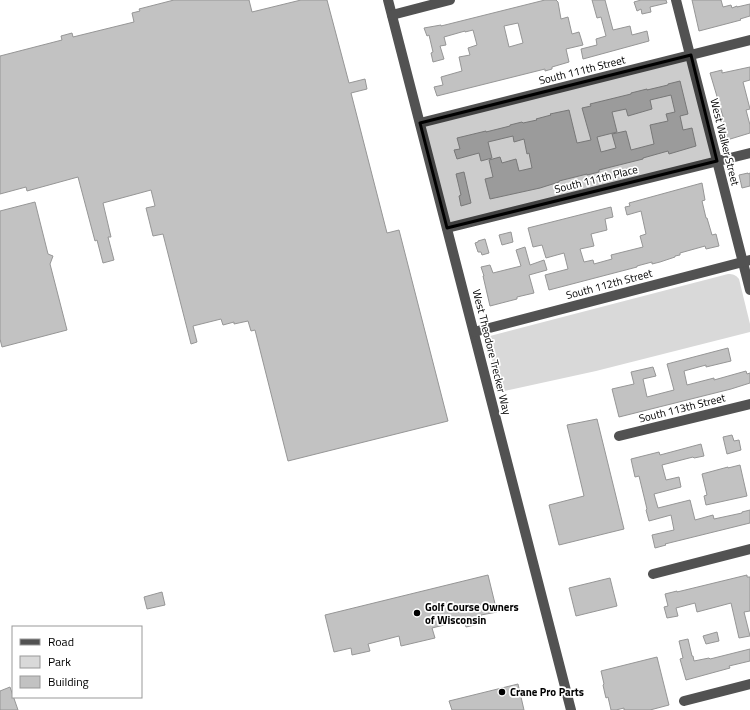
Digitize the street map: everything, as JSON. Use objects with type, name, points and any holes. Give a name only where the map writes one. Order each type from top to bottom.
[{"type":"street","name":"West Theodore Trecker Way","points":[[388,0],[572,710]]},
{"type":"street","points":[[392,15],[450,0]]},
{"type":"street","name":"West Walker Street","points":[[676,0],[717,161],[746,261],[750,290]]},
{"type":"street","name":"South 111th Street","points":[[420,124],[750,40]]},
{"type":"street","name":"South 111th Place","points":[[447,228],[750,153]]},
{"type":"street","name":"South 112th Street","points":[[474,332],[746,261]]},
{"type":"street","name":"South 113th Street","points":[[619,436],[750,404]]},
{"type":"street","points":[[653,574],[750,549]]},
{"type":"street","points":[[684,701],[750,684]]},
{"type":"highlighted area","points":[[691,55],[717,161],[447,228],[420,123]]},
{"type":"green space","points":[[728,274],[734,275],[739,279],[750,324],[750,332],[596,371],[500,392],[488,343],[490,336]]},
{"type":"building","points":[[174,0],[249,0],[252,12],[301,0],[327,0],[349,83],[365,79],[367,89],[351,93],[387,233],[399,230],[448,421],[288,461],[255,330],[251,331],[248,321],[234,324],[234,322],[223,325],[221,319],[193,326],[197,342],[191,344],[163,234],[153,236],[146,208],[155,206],[151,190],[103,203],[111,237],[108,237],[114,260],[103,263],[97,240],[95,241],[78,177],[27,191],[26,187],[0,194],[0,56],[62,40],[61,36],[72,33],[73,37],[134,22],[132,13],[140,11],[139,9]]},
{"type":"building","points":[[545,0],[556,0],[558,2],[561,19],[568,17],[572,34],[579,32],[583,45],[566,49],[569,62],[552,67],[552,69],[545,71],[545,69],[437,96],[434,87],[443,85],[441,77],[462,71],[459,57],[470,55],[468,48],[477,45],[473,30],[444,37],[446,45],[440,46],[444,59],[433,62],[431,53],[433,52],[429,35],[427,36],[424,28],[441,26]],"holes":[[[518,23],[523,43],[509,47],[504,26]]]},
{"type":"building","points":[[592,0],[605,0],[613,30],[630,26],[632,35],[647,31],[649,41],[583,59],[581,49],[597,45],[596,39],[606,36],[601,17],[597,18]]},
{"type":"building","points":[[641,0],[666,0],[667,3],[650,7],[651,12],[642,14],[641,9],[637,11],[634,2]]},
{"type":"building","points":[[692,0],[721,0],[723,7],[731,5],[732,8],[750,4],[750,16],[740,19],[741,20],[699,31]]},
{"type":"building","points":[[750,67],[750,80],[743,82],[750,109],[746,110],[750,125],[750,133],[727,140],[722,121],[724,120],[710,73],[722,70],[722,73]]},
{"type":"building","points":[[680,81],[688,114],[680,116],[683,130],[692,128],[696,146],[669,154],[668,151],[599,170],[599,172],[559,181],[540,188],[490,199],[485,179],[493,177],[489,160],[500,157],[502,163],[516,159],[519,171],[532,168],[524,139],[514,142],[513,136],[488,142],[492,158],[481,161],[479,153],[457,159],[454,150],[460,149],[457,138],[522,122],[537,120],[536,119],[551,115],[550,114],[569,110],[577,143],[591,140],[582,108],[591,106],[590,104]],"holes":[[[671,95],[675,112],[666,114],[668,121],[650,125],[654,144],[631,150],[626,131],[612,134],[616,148],[601,152],[597,137],[617,132],[612,112],[626,109],[628,116],[652,109],[650,100]]]},
{"type":"building","points":[[464,172],[471,203],[461,206],[459,196],[461,195],[456,174]]},
{"type":"building","points":[[750,173],[750,186],[742,188],[739,175]]},
{"type":"building","points":[[702,183],[705,200],[702,201],[706,218],[712,235],[716,234],[719,246],[706,249],[705,246],[680,253],[680,255],[660,262],[652,264],[652,262],[549,290],[545,275],[568,269],[564,253],[546,258],[542,245],[533,247],[528,228],[611,207],[613,217],[605,219],[607,230],[591,234],[594,246],[580,249],[584,262],[593,260],[594,264],[612,259],[611,255],[643,247],[640,236],[646,234],[641,211],[627,215],[625,207],[630,206],[629,203]]},
{"type":"building","points":[[35,202],[48,254],[53,256],[50,264],[67,330],[2,347],[0,339],[0,211]]},
{"type":"building","points":[[511,232],[513,242],[502,245],[499,235]]},
{"type":"building","points":[[485,239],[489,253],[482,255],[481,252],[478,252],[475,243]]},
{"type":"building","points":[[525,247],[530,265],[544,260],[547,270],[529,275],[534,293],[490,306],[481,267],[490,265],[493,273],[521,266],[516,250]]},
{"type":"building","points":[[728,348],[731,361],[706,367],[706,365],[684,371],[687,385],[714,378],[714,380],[746,371],[747,374],[750,373],[750,383],[619,417],[612,389],[634,384],[631,372],[653,367],[656,376],[643,379],[647,397],[674,390],[667,364]]},
{"type":"building","points":[[597,419],[624,529],[559,545],[549,505],[584,496],[567,425]]},
{"type":"building","points":[[732,435],[734,441],[739,440],[741,450],[727,454],[723,437]]},
{"type":"building","points":[[701,444],[704,456],[693,457],[662,465],[666,480],[679,477],[681,487],[654,494],[658,508],[690,500],[695,520],[713,515],[714,519],[750,510],[750,523],[665,544],[666,545],[655,548],[652,535],[674,530],[671,515],[649,521],[639,476],[635,477],[631,459],[659,452],[660,455]]},
{"type":"building","points":[[740,465],[747,496],[706,505],[704,496],[707,495],[702,474]]},
{"type":"building","points":[[488,575],[497,612],[481,615],[483,623],[466,627],[464,620],[432,628],[435,638],[401,646],[399,636],[368,644],[370,651],[352,655],[351,648],[334,652],[325,615]]},
{"type":"building","points":[[747,575],[747,577],[750,577],[750,611],[744,612],[750,636],[739,638],[731,603],[697,612],[695,603],[676,608],[678,616],[667,618],[664,607],[668,606],[665,594]]},
{"type":"building","points":[[610,578],[617,606],[576,616],[569,588]]},
{"type":"building","points":[[162,592],[165,605],[147,609],[144,597]]},
{"type":"building","points":[[717,632],[719,641],[706,644],[703,636]]},
{"type":"building","points":[[688,639],[694,661],[710,659],[750,649],[750,661],[686,680],[680,659],[683,658],[679,641]]},
{"type":"building","points":[[657,657],[669,705],[650,710],[624,710],[624,708],[611,710],[608,697],[606,698],[601,671]]},
{"type":"building","name":"Crane Pro Parts","points":[[518,684],[524,710],[452,710],[449,701]]},
{"type":"building","points":[[10,687],[12,698],[14,698],[18,710],[0,710],[0,691]]},
{"type":"place","name":"Golf Course Owners of Wisconsin","points":[[417,613]]},
{"type":"place","name":"Crane Pro Parts","points":[[502,692]]}]
